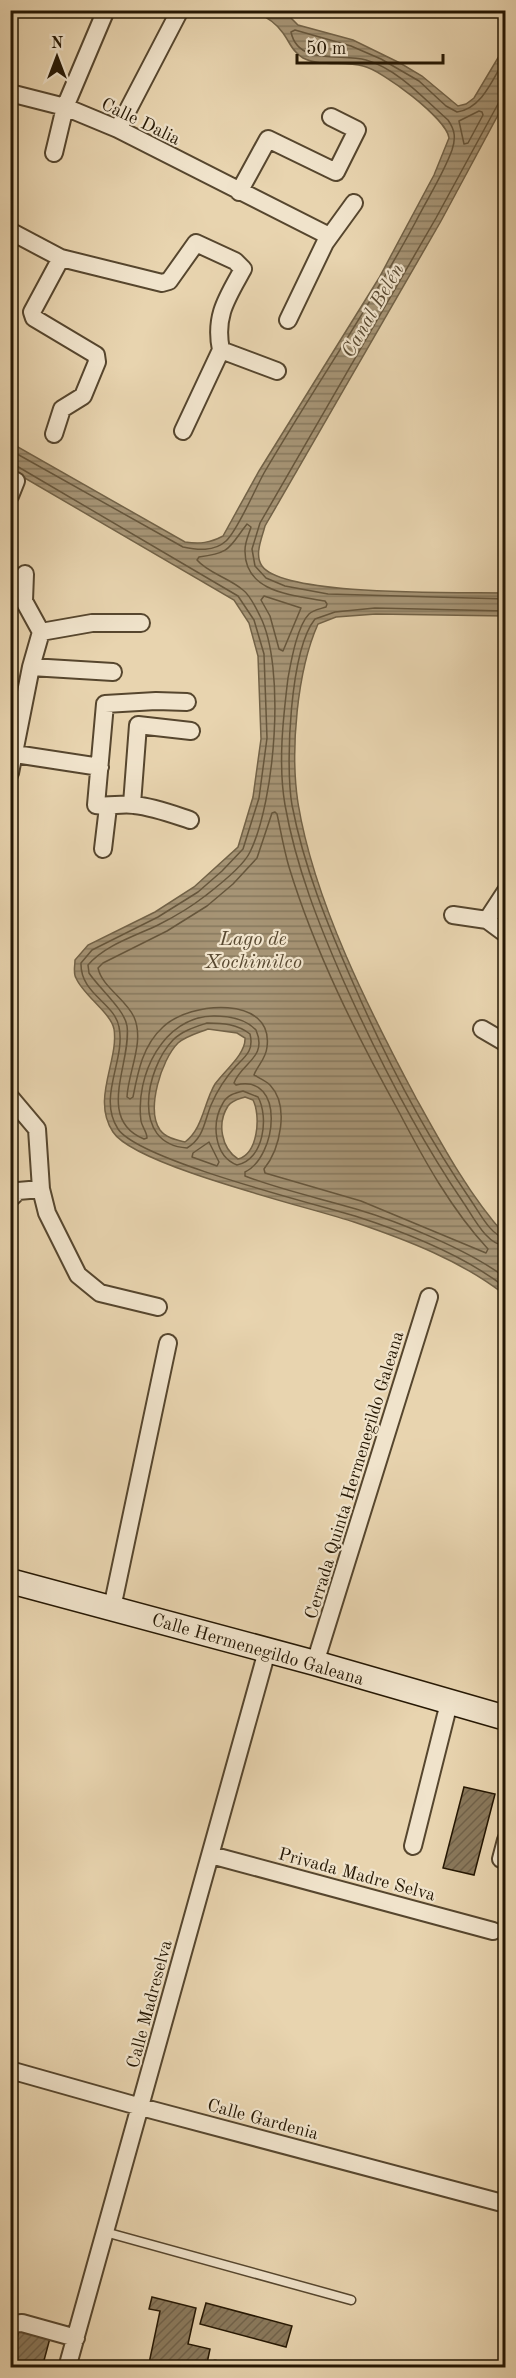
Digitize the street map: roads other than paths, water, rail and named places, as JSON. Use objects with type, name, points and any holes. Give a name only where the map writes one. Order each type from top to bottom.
[{"type":"street","points":[[54,153],[65,107],[106,10]]},
{"type":"street","points":[[118,129],[180,10]]},
{"type":"street","name":"Calle Dalia","points":[[10,93],[65,107],[118,129],[329,236]]},
{"type":"street","points":[[239,192],[268,139],[336,172],[357,130],[331,117]]},
{"type":"street","points":[[288,320],[329,236],[354,202]]},
{"type":"street","points":[[10,231],[61,258],[162,283],[169,281],[196,243],[235,261],[243,270],[219,317],[217,333],[221,350],[183,431]]},
{"type":"street","points":[[54,434],[62,410],[83,396],[97,362],[96,355],[34,318],[32,312],[61,258]]},
{"type":"street","points":[[221,350],[277,370]]},
{"type":"street","points":[[10,773],[31,667],[41,633],[24,601],[25,574]]},
{"type":"street","points":[[41,633],[92,624],[141,622]]},
{"type":"street","points":[[31,667],[112,672]]},
{"type":"street","points":[[187,702],[105,704],[96,805],[108,807],[132,804],[157,809],[190,820]]},
{"type":"street","points":[[132,804],[138,725],[191,731]]},
{"type":"street","points":[[15,754],[100,767]]},
{"type":"street","points":[[103,849],[108,807]]},
{"type":"street","points":[[487,920],[506,891]]},
{"type":"street","points":[[453,915],[487,920],[506,934]]},
{"type":"street","points":[[482,1029],[506,1043]]},
{"type":"street","points":[[10,1097],[37,1129],[41,1189],[47,1213],[78,1275],[100,1293],[158,1307]]},
{"type":"street","points":[[10,1199],[18,1191],[41,1189]]},
{"type":"street","name":"Cerrada Quinta Hermenegildo Galeana","points":[[315,1663],[429,1297]]},
{"type":"street","points":[[112,1608],[168,1343]]},
{"type":"street","name":"Calle Hermenegildo Galeana","points":[[10,1581],[315,1663],[506,1719]]},
{"type":"street","name":"Calle Madreselva","points":[[67,2367],[267,1651]]},
{"type":"street","points":[[413,1846],[449,1704]]},
{"type":"street","points":[[501,1859],[506,1840]]},
{"type":"street","name":"Privada Madre Selva","points":[[211,1855],[493,1931]]},
{"type":"street","name":"Calle Gardenia","points":[[10,2070],[506,2204]]},
{"type":"street","points":[[10,2324],[22,2323],[76,2338]]},
{"type":"lane","points":[[105,2232],[351,2300]]},
{"type":"lane","points":[[215,2364],[225,2367]]},
{"type":"water","name":"Lago de Xochimilco","points":[[254,11],[284,11],[298,25],[353,40],[422,76],[458,106],[474,98],[505,46],[505,102],[441,221],[265,526],[259,557],[262,566],[277,576],[337,588],[376,591],[505,593],[505,616],[376,614],[336,617],[318,624],[300,688],[295,760],[298,803],[306,840],[330,916],[362,992],[416,1098],[468,1186],[505,1235],[505,1295],[471,1272],[394,1236],[187,1171],[128,1145],[113,1132],[107,1119],[105,1106],[107,1080],[113,1054],[114,1029],[108,1017],[84,991],[75,974],[75,960],[88,945],[155,912],[194,887],[238,847],[253,797],[261,739],[258,656],[249,623],[234,600],[11,470],[11,443],[185,542],[205,542],[223,536],[259,471],[379,278],[434,175],[449,138],[446,130],[426,108],[384,76],[363,66],[317,62],[303,58],[294,50],[277,26]],"holes":[[[208,1029],[237,1033],[245,1038],[244,1044],[239,1056],[215,1084],[200,1123],[185,1142],[168,1137],[160,1130],[155,1110],[157,1085],[166,1061],[178,1043]],[[245,1097],[253,1100],[257,1115],[256,1134],[250,1150],[238,1159],[224,1142],[222,1127],[230,1104]]]},
{"type":"water label","name":"Canal Belén","points":[[372,310]]}]
